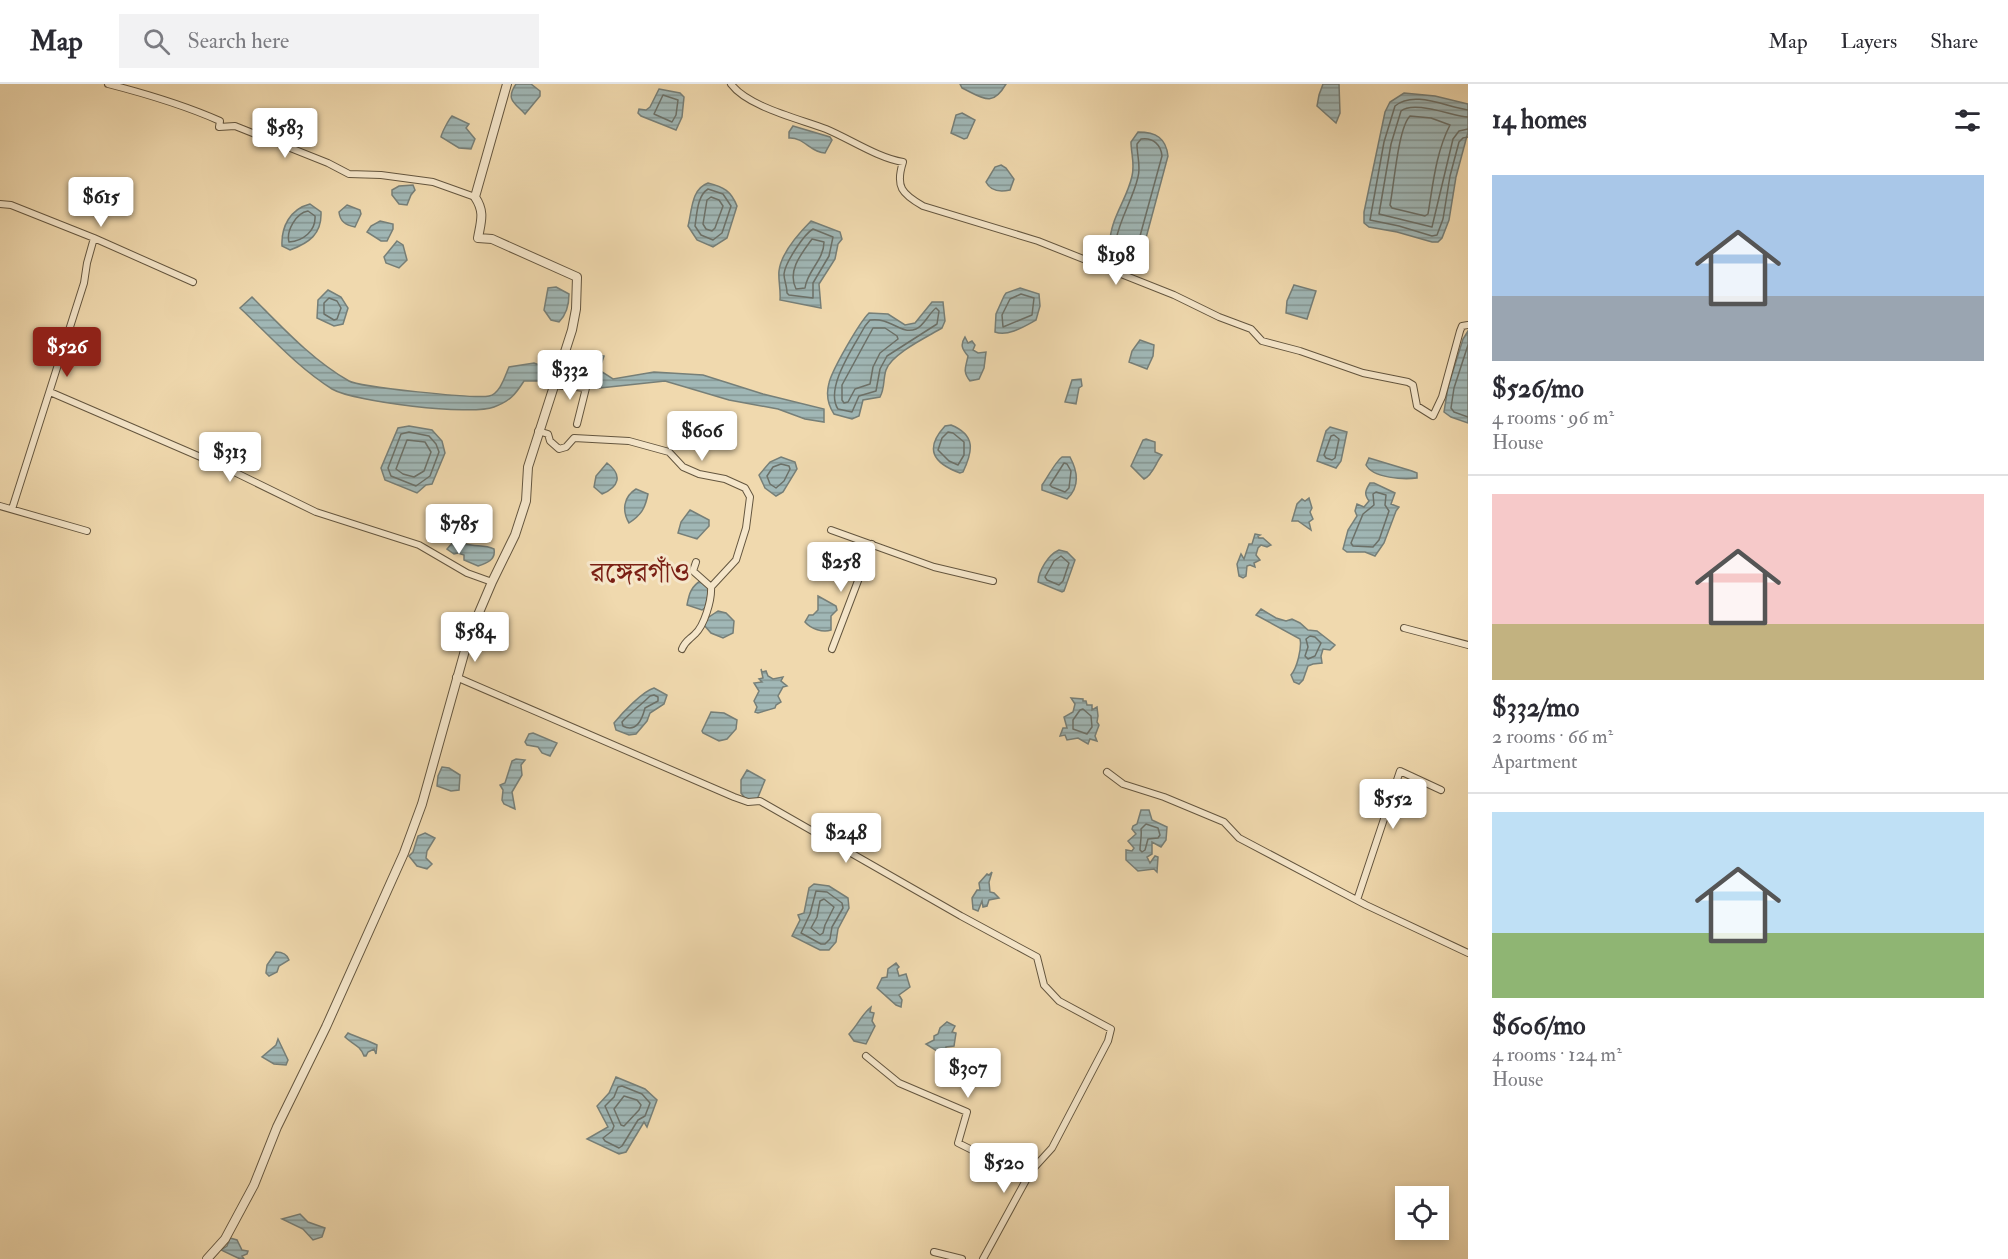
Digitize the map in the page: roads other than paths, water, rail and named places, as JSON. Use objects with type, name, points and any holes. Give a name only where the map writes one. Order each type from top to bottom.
[{"type":"street","points":[[108,84],[161,97],[220,121],[219,126],[235,126],[328,163],[349,174],[433,182],[475,197],[481,206],[482,213],[478,238],[492,239],[577,277],[576,309],[572,330],[528,467],[526,501],[515,535],[469,636],[422,804],[404,853],[326,1027],[277,1127],[254,1185],[225,1239],[207,1259]]},
{"type":"street","points":[[475,197],[507,84]]},
{"type":"street","points":[[732,84],[755,101],[776,112],[828,130],[862,147],[903,162],[901,190],[908,198],[923,206],[1017,234],[1093,262],[1246,327],[1262,341],[1300,351],[1363,373],[1408,382],[1415,390],[1417,406],[1433,416],[1442,397],[1460,331],[1462,326],[1468,325]]},
{"type":"street","points":[[0,204],[11,205],[94,238],[193,282]]},
{"type":"street","points":[[12,509],[84,283],[94,238]]},
{"type":"street","points":[[554,385],[586,388],[577,424]]},
{"type":"street","points":[[50,392],[226,468],[315,512],[419,545],[467,573],[492,582]]},
{"type":"street","points":[[538,431],[548,434],[550,441],[559,449],[566,447],[574,438],[629,441],[659,449],[669,452],[683,467],[699,474],[725,479],[746,488],[750,497],[747,521],[736,560],[711,587],[711,599],[701,624],[696,634],[685,641],[682,650]]},
{"type":"street","points":[[0,506],[87,531]]},
{"type":"street","points":[[831,530],[934,567],[993,581]]},
{"type":"street","points":[[831,649],[872,544]]},
{"type":"street","points":[[696,562],[693,571],[711,587]]},
{"type":"street","points":[[1404,627],[1468,645]]},
{"type":"street","points":[[456,677],[734,797],[748,802],[760,801],[1037,957],[1044,985],[1059,1001],[1111,1029],[1052,1148],[1031,1171],[983,1259]]},
{"type":"street","points":[[1357,900],[1400,771],[1442,790]]},
{"type":"street","points":[[1107,772],[1124,784],[1164,797],[1224,822],[1239,838],[1357,900],[1468,953]]},
{"type":"street","points":[[866,1056],[899,1083],[968,1112],[958,1143],[1008,1168],[1031,1171]]},
{"type":"street","points":[[934,1252],[962,1259]]},
{"type":"water","points":[[516,84],[531,84],[540,91],[540,96],[525,114],[511,98]]},
{"type":"water","points":[[960,84],[1006,84],[996,96],[987,99],[962,88]]},
{"type":"water","points":[[1323,84],[1339,84],[1340,113],[1336,123],[1317,106]]},
{"type":"water","points":[[659,89],[680,93],[684,97],[682,117],[676,130],[638,113],[639,109],[646,110],[650,107]]},
{"type":"water","points":[[1404,93],[1435,96],[1468,104],[1468,132],[1456,177],[1449,220],[1438,242],[1369,227],[1364,223],[1364,212],[1385,112],[1390,102]]},
{"type":"water","points":[[962,113],[975,120],[967,138],[964,139],[951,133],[956,115]]},
{"type":"water","points":[[452,116],[469,124],[466,128],[475,139],[471,149],[459,148],[441,137]]},
{"type":"water","points":[[793,126],[830,137],[832,140],[825,153],[816,151],[799,140],[789,138],[789,132]]},
{"type":"water","points":[[1138,132],[1150,133],[1159,137],[1165,145],[1168,156],[1145,242],[1140,250],[1128,252],[1110,245],[1110,236],[1132,176],[1131,142]]},
{"type":"water","points":[[1001,165],[1014,179],[1010,190],[996,190],[986,182],[995,167]]},
{"type":"water","points":[[708,183],[726,190],[737,206],[727,238],[713,247],[697,240],[688,226],[695,195],[702,186]]},
{"type":"water","points":[[413,185],[415,190],[407,205],[399,204],[392,195],[392,190],[399,186]]},
{"type":"water","points":[[310,204],[321,212],[317,232],[308,241],[290,250],[282,246],[283,232],[292,214]]},
{"type":"water","points":[[347,205],[360,210],[361,214],[355,227],[341,218],[339,212]]},
{"type":"water","points":[[380,221],[393,224],[387,241],[381,241],[367,232],[371,226]]},
{"type":"water","points":[[811,221],[840,232],[842,239],[838,244],[835,259],[819,284],[821,308],[780,300],[780,264],[796,237]]},
{"type":"water","points":[[397,241],[403,245],[407,260],[399,268],[386,263],[384,257]]},
{"type":"water","points":[[1294,285],[1316,291],[1307,319],[1286,313],[1287,301]]},
{"type":"water","points":[[556,287],[569,294],[567,309],[559,322],[551,320],[544,310],[548,288]]},
{"type":"water","points":[[1020,288],[1039,294],[1040,306],[1036,320],[1011,332],[995,332],[996,314],[1004,296]]},
{"type":"water","points":[[328,290],[341,297],[348,308],[343,324],[334,326],[317,318],[318,300]]},
{"type":"water","points":[[252,297],[322,363],[349,381],[357,383],[442,394],[489,396],[499,388],[509,367],[534,363],[553,370],[550,381],[524,381],[508,400],[494,407],[481,409],[438,409],[363,399],[332,389],[295,361],[240,308]]},
{"type":"water","points":[[932,302],[943,302],[945,321],[942,328],[910,346],[889,364],[880,397],[863,400],[859,416],[852,419],[834,414],[828,395],[831,377],[853,336],[869,313],[888,314],[905,325],[915,323]]},
{"type":"water","points":[[1468,331],[1468,423],[1444,412],[1448,387],[1463,339]]},
{"type":"water","points":[[965,337],[968,343],[972,341],[975,345],[973,350],[978,353],[986,352],[984,368],[979,379],[970,381],[965,372],[968,356],[962,347]]},
{"type":"water","points":[[1140,340],[1154,345],[1153,356],[1147,369],[1129,362],[1132,351]]},
{"type":"water","points":[[582,355],[604,356],[599,370],[613,379],[654,372],[703,375],[763,394],[824,409],[824,422],[805,419],[778,409],[729,400],[665,381],[600,388],[558,383],[560,372],[577,373]]},
{"type":"water","points":[[1081,379],[1082,386],[1079,388],[1076,404],[1065,402],[1072,380]]},
{"type":"water","points":[[951,425],[965,434],[970,444],[969,457],[963,472],[960,473],[943,465],[934,454],[933,448],[939,434],[945,426]]},
{"type":"water","points":[[409,426],[432,430],[442,441],[445,453],[432,484],[426,485],[417,493],[385,480],[381,468],[398,428]]},
{"type":"water","points":[[1330,427],[1347,432],[1341,461],[1336,468],[1317,461],[1326,431]]},
{"type":"water","points":[[1143,440],[1155,442],[1155,452],[1162,455],[1144,479],[1131,466]]},
{"type":"water","points":[[781,457],[795,462],[797,469],[783,492],[776,496],[765,488],[759,475],[770,462]]},
{"type":"water","points":[[1062,457],[1070,457],[1076,474],[1076,484],[1067,499],[1042,490],[1042,485]]},
{"type":"water","points":[[1369,458],[1417,473],[1417,478],[1405,479],[1375,473],[1366,465]]},
{"type":"water","points":[[607,463],[615,472],[617,480],[612,488],[602,494],[594,487],[596,476]]},
{"type":"water","points":[[1370,483],[1395,493],[1391,504],[1399,507],[1384,543],[1375,556],[1365,552],[1347,552],[1343,549],[1348,530],[1357,516],[1355,511],[1357,504],[1364,507],[1369,501],[1366,492]]},
{"type":"water","points":[[636,489],[648,494],[642,511],[629,523],[625,514],[626,500]]},
{"type":"water","points":[[1309,498],[1313,519],[1309,522],[1311,530],[1298,521],[1292,521],[1297,504],[1302,499],[1305,501]]},
{"type":"water","points":[[690,510],[709,520],[709,526],[697,539],[678,533],[681,522]]},
{"type":"water","points":[[441,521],[455,527],[466,544],[494,549],[494,556],[488,562],[478,566],[464,560],[464,555],[454,554],[447,549],[453,542],[446,540],[447,535],[436,528]]},
{"type":"water","points":[[1255,534],[1260,535],[1259,538],[1263,538],[1271,545],[1267,547],[1261,545],[1258,548],[1256,555],[1260,560],[1254,563],[1255,567],[1247,566],[1246,576],[1243,578],[1239,576],[1237,564],[1241,554],[1244,559]]},
{"type":"water","points":[[1059,550],[1067,552],[1075,560],[1062,592],[1038,582],[1045,563]]},
{"type":"water","points":[[702,580],[711,587],[709,605],[702,610],[687,605],[691,591]]},
{"type":"water","points":[[818,596],[836,606],[837,610],[831,616],[831,630],[817,630],[805,622],[809,615],[813,615],[818,610]]},
{"type":"water","points":[[1261,609],[1276,618],[1286,621],[1292,619],[1308,630],[1317,631],[1335,645],[1330,650],[1323,649],[1322,663],[1308,666],[1299,684],[1294,682],[1291,675],[1298,658],[1300,639],[1256,615]]},
{"type":"water","points":[[718,611],[726,613],[734,621],[733,633],[723,638],[711,633],[704,625],[706,619]]},
{"type":"water","points":[[761,669],[773,679],[783,677],[781,681],[787,686],[783,687],[778,696],[781,702],[775,708],[758,713],[755,712],[757,707],[754,701],[759,691],[754,683],[762,682],[759,679],[763,678]]},
{"type":"water","points":[[654,688],[667,695],[664,704],[650,713],[647,721],[636,734],[629,735],[616,730],[614,723],[622,714]]},
{"type":"water","points":[[1071,698],[1083,699],[1087,705],[1092,705],[1092,710],[1097,707],[1099,725],[1095,736],[1097,741],[1090,739],[1088,744],[1078,738],[1067,740],[1065,735],[1060,736],[1063,728],[1067,728],[1064,717],[1073,712],[1075,704]]},
{"type":"water","points":[[711,712],[724,713],[737,720],[736,729],[727,739],[719,741],[703,733]]},
{"type":"water","points":[[533,733],[557,743],[550,756],[542,753],[538,747],[527,745],[525,742],[529,734]]},
{"type":"water","points":[[525,760],[521,765],[522,775],[512,792],[515,809],[504,804],[503,790],[500,785],[505,783],[512,761]]},
{"type":"water","points":[[442,767],[449,768],[460,775],[459,790],[451,791],[437,786]]},
{"type":"water","points":[[747,770],[765,780],[756,802],[745,798],[741,793],[741,780]]},
{"type":"water","points":[[1141,810],[1149,810],[1152,820],[1167,827],[1166,840],[1161,847],[1152,842],[1152,854],[1147,857],[1150,863],[1155,856],[1158,857],[1157,872],[1154,869],[1138,871],[1126,860],[1126,850],[1132,851],[1134,848],[1128,841],[1136,834],[1132,829],[1137,824]]},
{"type":"water","points":[[425,833],[435,838],[427,851],[426,858],[432,864],[427,869],[417,866],[409,856],[413,852],[418,836]]},
{"type":"water","points":[[992,872],[989,882],[990,892],[999,898],[989,900],[987,906],[983,907],[982,901],[978,911],[973,909],[972,898],[977,890],[980,890],[979,883]]},
{"type":"water","points":[[814,884],[829,886],[848,898],[849,908],[838,929],[836,942],[829,950],[820,950],[792,936],[800,920],[798,915],[804,913],[809,888]]},
{"type":"water","points":[[276,952],[281,952],[289,960],[279,966],[277,972],[269,976],[266,973],[267,965]]},
{"type":"water","points":[[896,963],[899,967],[897,969],[899,976],[906,974],[910,987],[899,995],[902,1000],[901,1007],[877,988],[882,978],[887,977],[888,969]]},
{"type":"water","points":[[871,1007],[870,1012],[874,1013],[872,1021],[875,1026],[866,1044],[854,1041],[849,1034]]},
{"type":"water","points":[[947,1022],[955,1026],[952,1032],[956,1033],[954,1046],[946,1047],[945,1058],[936,1057],[937,1051],[926,1044],[934,1040],[934,1036]]},
{"type":"water","points":[[348,1033],[377,1045],[376,1054],[374,1049],[364,1056],[358,1047],[345,1037]]},
{"type":"water","points":[[278,1039],[288,1060],[286,1065],[274,1064],[262,1057],[276,1045]]},
{"type":"water","points":[[616,1077],[645,1089],[657,1100],[647,1127],[644,1122],[626,1152],[619,1154],[587,1139],[608,1127],[597,1106],[609,1093]]},
{"type":"water","points":[[300,1214],[308,1222],[325,1228],[322,1237],[313,1240],[303,1229],[282,1219]]},
{"type":"water","points":[[230,1238],[237,1240],[242,1250],[248,1251],[242,1256],[244,1259],[221,1250],[227,1246]]},
{"type":"district","name":"রঙ্গেরগাঁও","points":[[640,573]]}]
